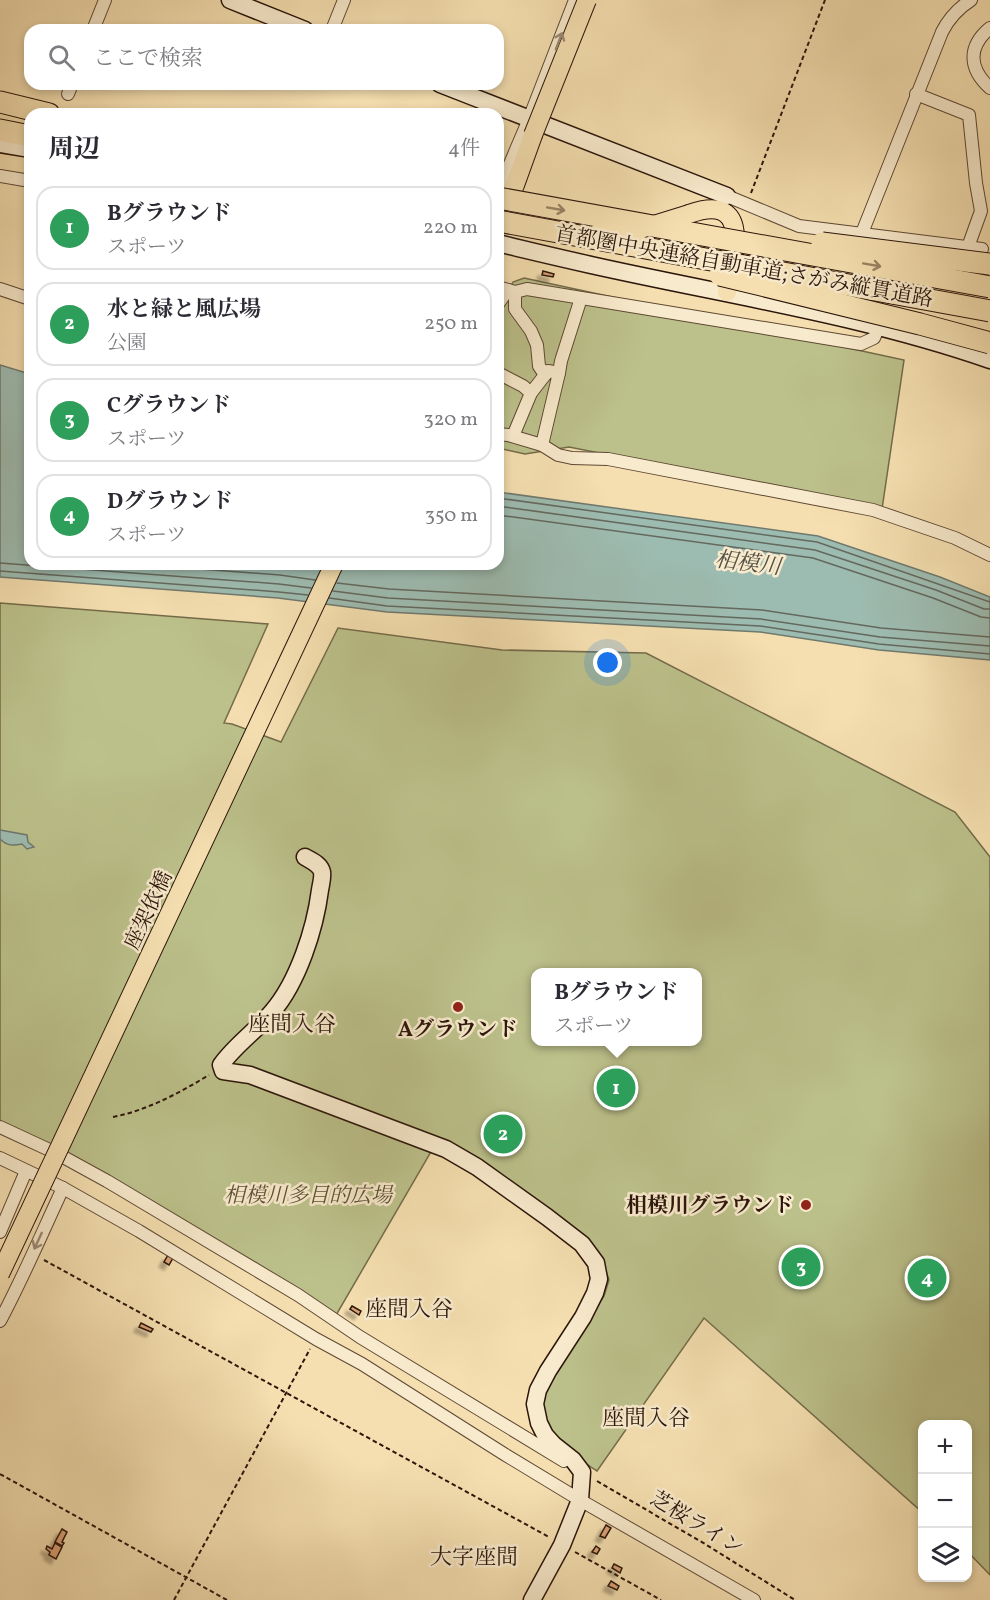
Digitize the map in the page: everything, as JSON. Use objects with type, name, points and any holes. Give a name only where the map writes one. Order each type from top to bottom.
[{"type":"highway","points":[[0,102],[25,108]]},
{"type":"highway","points":[[0,107],[24,112]]},
{"type":"highway","points":[[0,130],[24,135]]},
{"type":"highway","points":[[589,215],[986,256]]},
{"type":"highway","name":"首都圏中央連絡自動車道;さがみ縦貫道路","points":[[504,216],[589,215],[990,287]]},
{"type":"highway","name":"首都圏中央連絡自動車道;さがみ縦貫道路","points":[[504,218],[526,226],[990,311]]},
{"type":"highway","points":[[526,226],[990,343]]},
{"type":"main road","points":[[504,205],[515,185],[535,126],[587,0]]},
{"type":"main road","points":[[504,217],[598,234],[631,232],[702,209],[717,210],[728,215],[734,225],[736,248],[727,292]]},
{"type":"main road","name":"座架依橋","points":[[0,1274],[331,570]]},
{"type":"street","points":[[95,24],[105,0]]},
{"type":"street","points":[[230,0],[290,24]]},
{"type":"street","points":[[334,24],[344,0]]},
{"type":"street","points":[[535,126],[575,0]]},
{"type":"street","points":[[504,181],[535,126],[592,0]]},
{"type":"street","points":[[861,233],[942,32],[950,17],[970,0]]},
{"type":"street","points":[[990,28],[978,40],[974,56],[976,72],[990,88]]},
{"type":"street","points":[[454,90],[494,108]]},
{"type":"street","points":[[916,94],[969,115],[981,211],[968,247]]},
{"type":"street","points":[[504,112],[799,225],[968,247],[986,256]]},
{"type":"street","points":[[0,144],[24,148]]},
{"type":"street","points":[[0,176],[24,180]]},
{"type":"street","points":[[504,244],[879,326],[990,360]]},
{"type":"street","points":[[0,289],[24,296]]},
{"type":"street","points":[[545,375],[539,366],[537,345],[531,331],[515,309],[507,290],[527,289],[861,344],[874,338],[879,326]]},
{"type":"street","points":[[542,445],[561,361],[581,298]]},
{"type":"street","points":[[513,436],[531,393],[548,371],[559,373]]},
{"type":"street","points":[[504,376],[531,393]]},
{"type":"street","points":[[504,435],[542,445],[558,455],[572,458],[608,459],[873,510],[955,538],[990,555]]},
{"type":"street","points":[[305,857],[318,865],[322,874],[315,918],[303,954],[289,987],[273,1011],[227,1056],[221,1065],[223,1071],[250,1076],[446,1149],[506,1186],[582,1244],[596,1263],[600,1280],[595,1293],[583,1317],[548,1371],[538,1390],[535,1404],[545,1435],[573,1460],[582,1472],[580,1500],[562,1545],[532,1600]]},
{"type":"street","points":[[0,1127],[56,1153],[107,1181],[298,1295],[360,1337],[582,1472]]},
{"type":"street","points":[[0,1158],[63,1188],[139,1231],[316,1339],[362,1364],[580,1500],[754,1600]]},
{"type":"street","points":[[0,1232],[26,1171]]},
{"type":"street","points":[[0,1321],[22,1280],[63,1188]]},
{"type":"path","points":[[747,204],[825,0]]},
{"type":"path","points":[[113,1117],[167,1099],[222,1067]]},
{"type":"path","points":[[33,1253],[662,1600]]},
{"type":"path","points":[[174,1600],[316,1339]]},
{"type":"path","name":"芝桜ライン","points":[[582,1472],[795,1600]]},
{"type":"path","points":[[0,1474],[227,1600]]},
{"type":"green space","points":[[524,278],[904,360],[882,509],[569,447],[525,454],[504,449],[504,298],[513,282]]},
{"type":"green space","name":"相模川多目的広場","points":[[0,603],[268,624],[224,723],[281,742],[338,628],[502,650],[646,653],[955,812],[990,857],[990,1575],[972,1556],[972,1420],[918,1420],[918,1508],[704,1318],[597,1471],[566,1450],[547,1428],[542,1409],[544,1391],[604,1296],[609,1280],[602,1260],[436,1143],[335,1317],[0,1127]]},
{"type":"water","name":"相模川","points":[[0,365],[24,372],[24,570],[504,570],[504,493],[818,536],[940,577],[990,597],[990,660],[879,650],[760,632],[387,612],[278,598],[0,577]]},
{"type":"water","points":[[0,830],[27,835],[28,842],[34,847],[27,849],[22,844],[5,843],[0,839]]},
{"type":"building","points":[[543,271],[554,274],[553,277],[542,275]]},
{"type":"building","points":[[168,1255],[173,1258],[169,1265],[164,1262]]},
{"type":"building","points":[[352,1306],[361,1311],[359,1315],[350,1309]]},
{"type":"building","points":[[141,1323],[153,1329],[151,1332],[139,1327]]},
{"type":"building","points":[[606,1525],[611,1528],[605,1538],[600,1536]]},
{"type":"building","points":[[62,1529],[67,1532],[62,1546],[55,1542]]},
{"type":"building","points":[[55,1543],[62,1547],[56,1559],[49,1555],[50,1552],[46,1549],[47,1546],[52,1549]]},
{"type":"building","points":[[596,1546],[600,1549],[597,1554],[592,1552]]},
{"type":"building","points":[[614,1564],[622,1568],[620,1573],[612,1568]]},
{"type":"building","points":[[611,1581],[619,1586],[617,1590],[608,1586]]},
{"type":"place","name":"Aグラウンド","points":[[458,1007]]},
{"type":"place","name":"Bグラウンド","points":[[616,1088]]},
{"type":"place","name":"水と緑と風広場","points":[[503,1134]]},
{"type":"place","name":"相模川グラウンド","points":[[806,1205]]},
{"type":"place","name":"Cグラウンド","points":[[801,1267]]},
{"type":"place","name":"Dグラウンド","points":[[927,1278]]},
{"type":"district","name":"座間入谷","points":[[292,1023]]},
{"type":"district","name":"座間入谷","points":[[409,1308]]},
{"type":"district","name":"座間入谷","points":[[646,1417]]},
{"type":"district","name":"大字座間","points":[[474,1556]]}]
